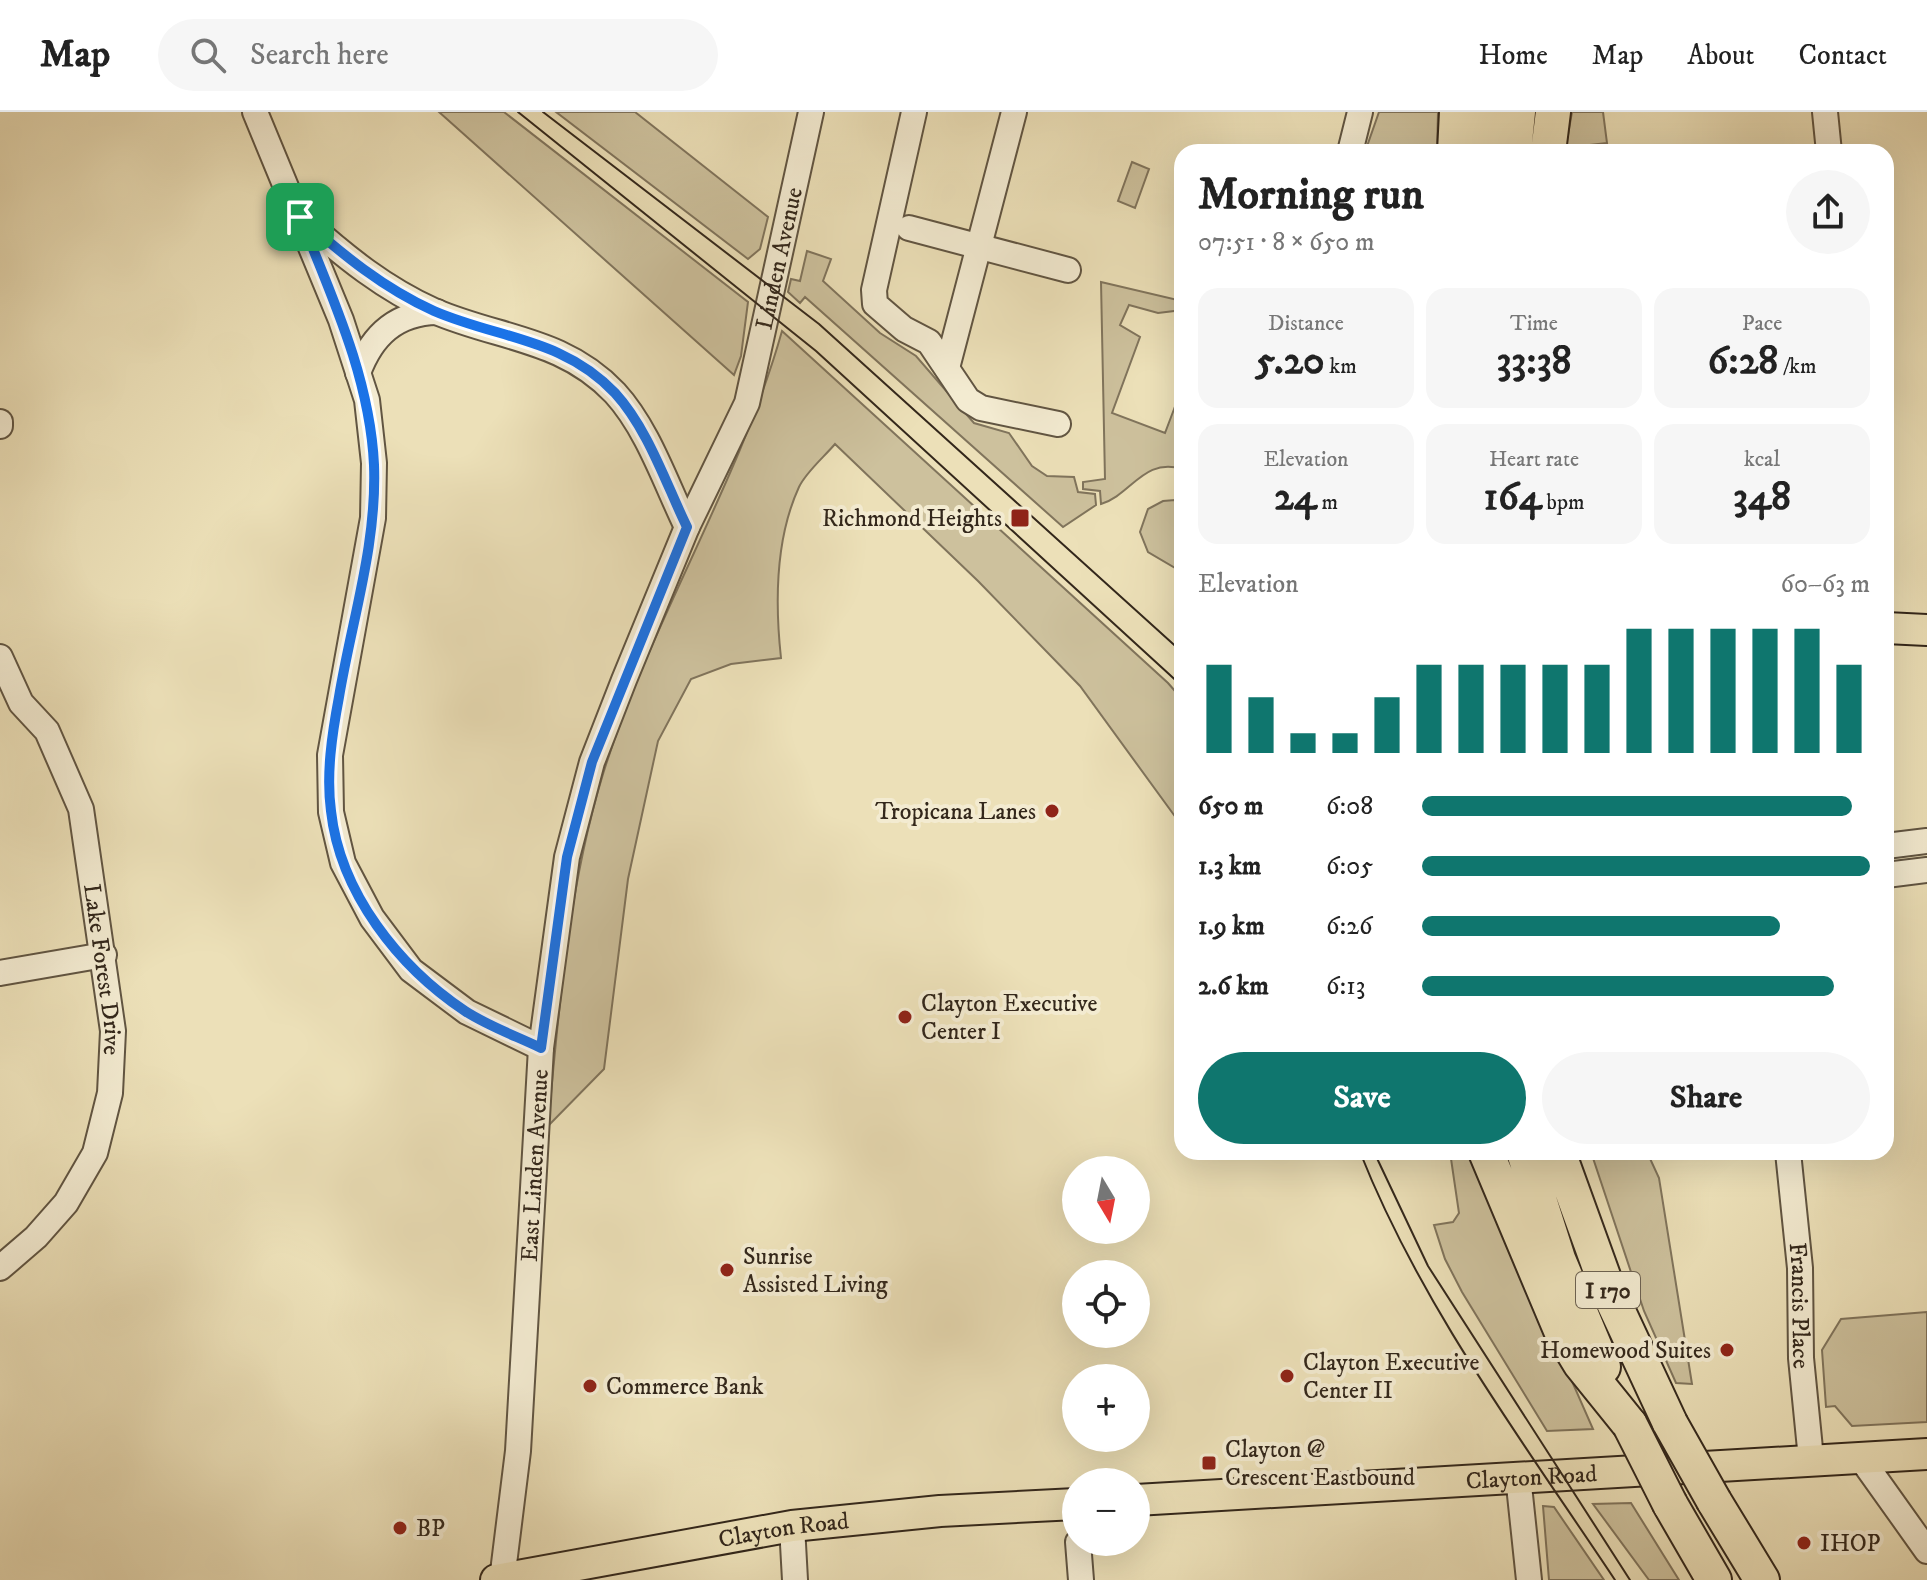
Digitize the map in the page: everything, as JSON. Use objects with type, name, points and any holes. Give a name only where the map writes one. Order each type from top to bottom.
[{"type":"highway","points":[[1455,144],[1457,112]]},
{"type":"highway","points":[[1485,144],[1487,112]]},
{"type":"highway","points":[[1515,144],[1518,112]]},
{"type":"highway","points":[[1549,144],[1553,112]]},
{"type":"highway","points":[[1489,1160],[1563,1335],[1580,1363],[1630,1425]]},
{"type":"highway","name":"I 170","points":[[1527,1160],[1558,1259],[1630,1425],[1670,1504],[1714,1580]]},
{"type":"highway","name":"I 170","points":[[1561,1160],[1608,1290],[1670,1423],[1762,1580]]},
{"type":"main road","name":"Clayton Road","points":[[1150,1499],[1927,1454]]},
{"type":"main road","name":"Clayton Road","points":[[500,1580],[565,1573],[792,1526],[940,1511],[1062,1506]]},
{"type":"street","points":[[255,112],[273,163],[300,217],[367,400],[373,518],[330,755],[331,812],[343,863],[372,918],[411,970],[467,1012],[541,1048]]},
{"type":"street","name":"Linden Avenue","points":[[747,403],[811,112]]},
{"type":"street","points":[[914,112],[874,290],[875,304],[904,329],[929,342],[968,400],[981,408],[1058,424]]},
{"type":"street","points":[[947,368],[1014,112]]},
{"type":"street","points":[[1352,144],[1360,112]]},
{"type":"street","points":[[1825,112],[1828,144]]},
{"type":"street","points":[[300,217],[344,256],[394,292],[437,312],[537,341],[582,365],[615,394],[638,426],[687,527]]},
{"type":"street","points":[[909,228],[1068,270]]},
{"type":"street","points":[[358,373],[374,341],[394,321],[417,313],[437,312]]},
{"type":"street","name":"East Linden Avenue","points":[[500,1580],[518,1451],[541,1048],[567,857],[592,762],[687,527],[747,403]]},
{"type":"street","name":"Lake Forest Drive","points":[[0,657],[21,703],[47,731],[81,809],[113,1031],[110,1093],[95,1153],[66,1203],[36,1237],[0,1268]]},
{"type":"street","points":[[0,689],[21,703]]},
{"type":"street","points":[[1894,845],[1927,841]]},
{"type":"street","points":[[1894,874],[1927,870]]},
{"type":"street","points":[[0,973],[104,955]]},
{"type":"street","name":"Francis Place","points":[[1789,1160],[1800,1268],[1801,1358],[1811,1459]]},
{"type":"street","points":[[1860,1457],[1927,1551]]},
{"type":"street","points":[[1518,1476],[1529,1580]]},
{"type":"street","points":[[792,1526],[795,1580]]},
{"type":"street","points":[[1079,1556],[1081,1580]]},
{"type":"shaded area","points":[[439,112],[504,112],[748,302],[741,356],[734,375]]},
{"type":"shaded area","points":[[556,112],[635,112],[768,217],[760,249],[748,259]]},
{"type":"shaded area","points":[[1379,112],[1438,112],[1437,144],[1368,144]]},
{"type":"shaded area","points":[[1572,112],[1603,112],[1607,143],[1566,144]]},
{"type":"shaded area","points":[[1132,162],[1149,169],[1135,208],[1118,201]]},
{"type":"shaded area","points":[[807,251],[831,259],[823,281],[880,333],[916,356],[974,423],[1009,433],[1032,466],[1047,476],[1074,477],[1078,492],[1095,494],[1096,505],[1063,527],[805,297],[800,303],[788,292],[791,279],[800,281]]},
{"type":"shaded area","points":[[1101,282],[1174,299],[1174,311],[1158,313],[1129,305],[1120,325],[1140,337],[1112,413],[1165,433],[1174,409],[1174,468],[1148,472],[1101,504],[1100,491],[1083,489],[1083,482],[1105,479]]},
{"type":"shaded area","points":[[782,331],[1168,683],[1174,690],[1174,815],[1080,686],[978,581],[835,444],[802,481],[785,528],[778,593],[781,658],[731,664],[691,679],[658,741],[628,879],[604,1069],[548,1126],[573,905],[603,774],[645,662],[719,498],[764,388]]},
{"type":"shaded area","points":[[1174,500],[1174,567],[1148,552],[1140,532],[1148,509],[1163,501]]},
{"type":"shaded area","points":[[1451,1160],[1475,1160],[1593,1429],[1547,1431],[1445,1259],[1434,1225],[1453,1222],[1459,1213]]},
{"type":"shaded area","points":[[1594,1160],[1651,1160],[1659,1178],[1692,1384],[1676,1383],[1644,1311]]},
{"type":"shaded area","points":[[1927,1312],[1927,1422],[1852,1426],[1835,1406],[1826,1407],[1822,1350],[1841,1319]]},
{"type":"shaded area","points":[[1631,1503],[1679,1580],[1649,1580],[1593,1504]]},
{"type":"shaded area","points":[[1543,1506],[1554,1507],[1604,1580],[1549,1580]]},
{"type":"tram line","points":[[518,112],[816,351],[1174,679]]},
{"type":"tram line","points":[[543,112],[819,324],[1174,645]]},
{"type":"tram line","points":[[1364,1160],[1385,1209],[1443,1319],[1615,1580]]},
{"type":"tram line","points":[[1378,1160],[1428,1266],[1630,1580]]},
{"type":"place","name":"Richmond Heights","points":[[1020,518]]},
{"type":"place","name":"Tropicana Lanes","points":[[1052,811]]},
{"type":"place","name":"Clayton Executive Center I","points":[[905,1017]]},
{"type":"place","name":"Sunrise Assisted Living","points":[[727,1270]]},
{"type":"place","name":"Homewood Suites","points":[[1727,1350]]},
{"type":"place","name":"Clayton Executive Center II","points":[[1287,1376]]},
{"type":"place","name":"Commerce Bank","points":[[590,1386]]},
{"type":"place","name":"Clayton @ Crescent Eastbound","points":[[1209,1463]]},
{"type":"place","name":"BP","points":[[400,1528]]},
{"type":"place","name":"IHOP","points":[[1804,1543]]},
{"type":"route","points":[[300,217],[344,256],[394,292],[437,312],[537,341],[582,365],[615,394],[638,426],[687,527],[592,762],[567,857],[541,1048],[467,1012],[411,970],[372,918],[343,863],[331,812],[330,755],[339,695],[366,569],[373,518],[374,463],[367,400],[341,320],[300,217]]}]
